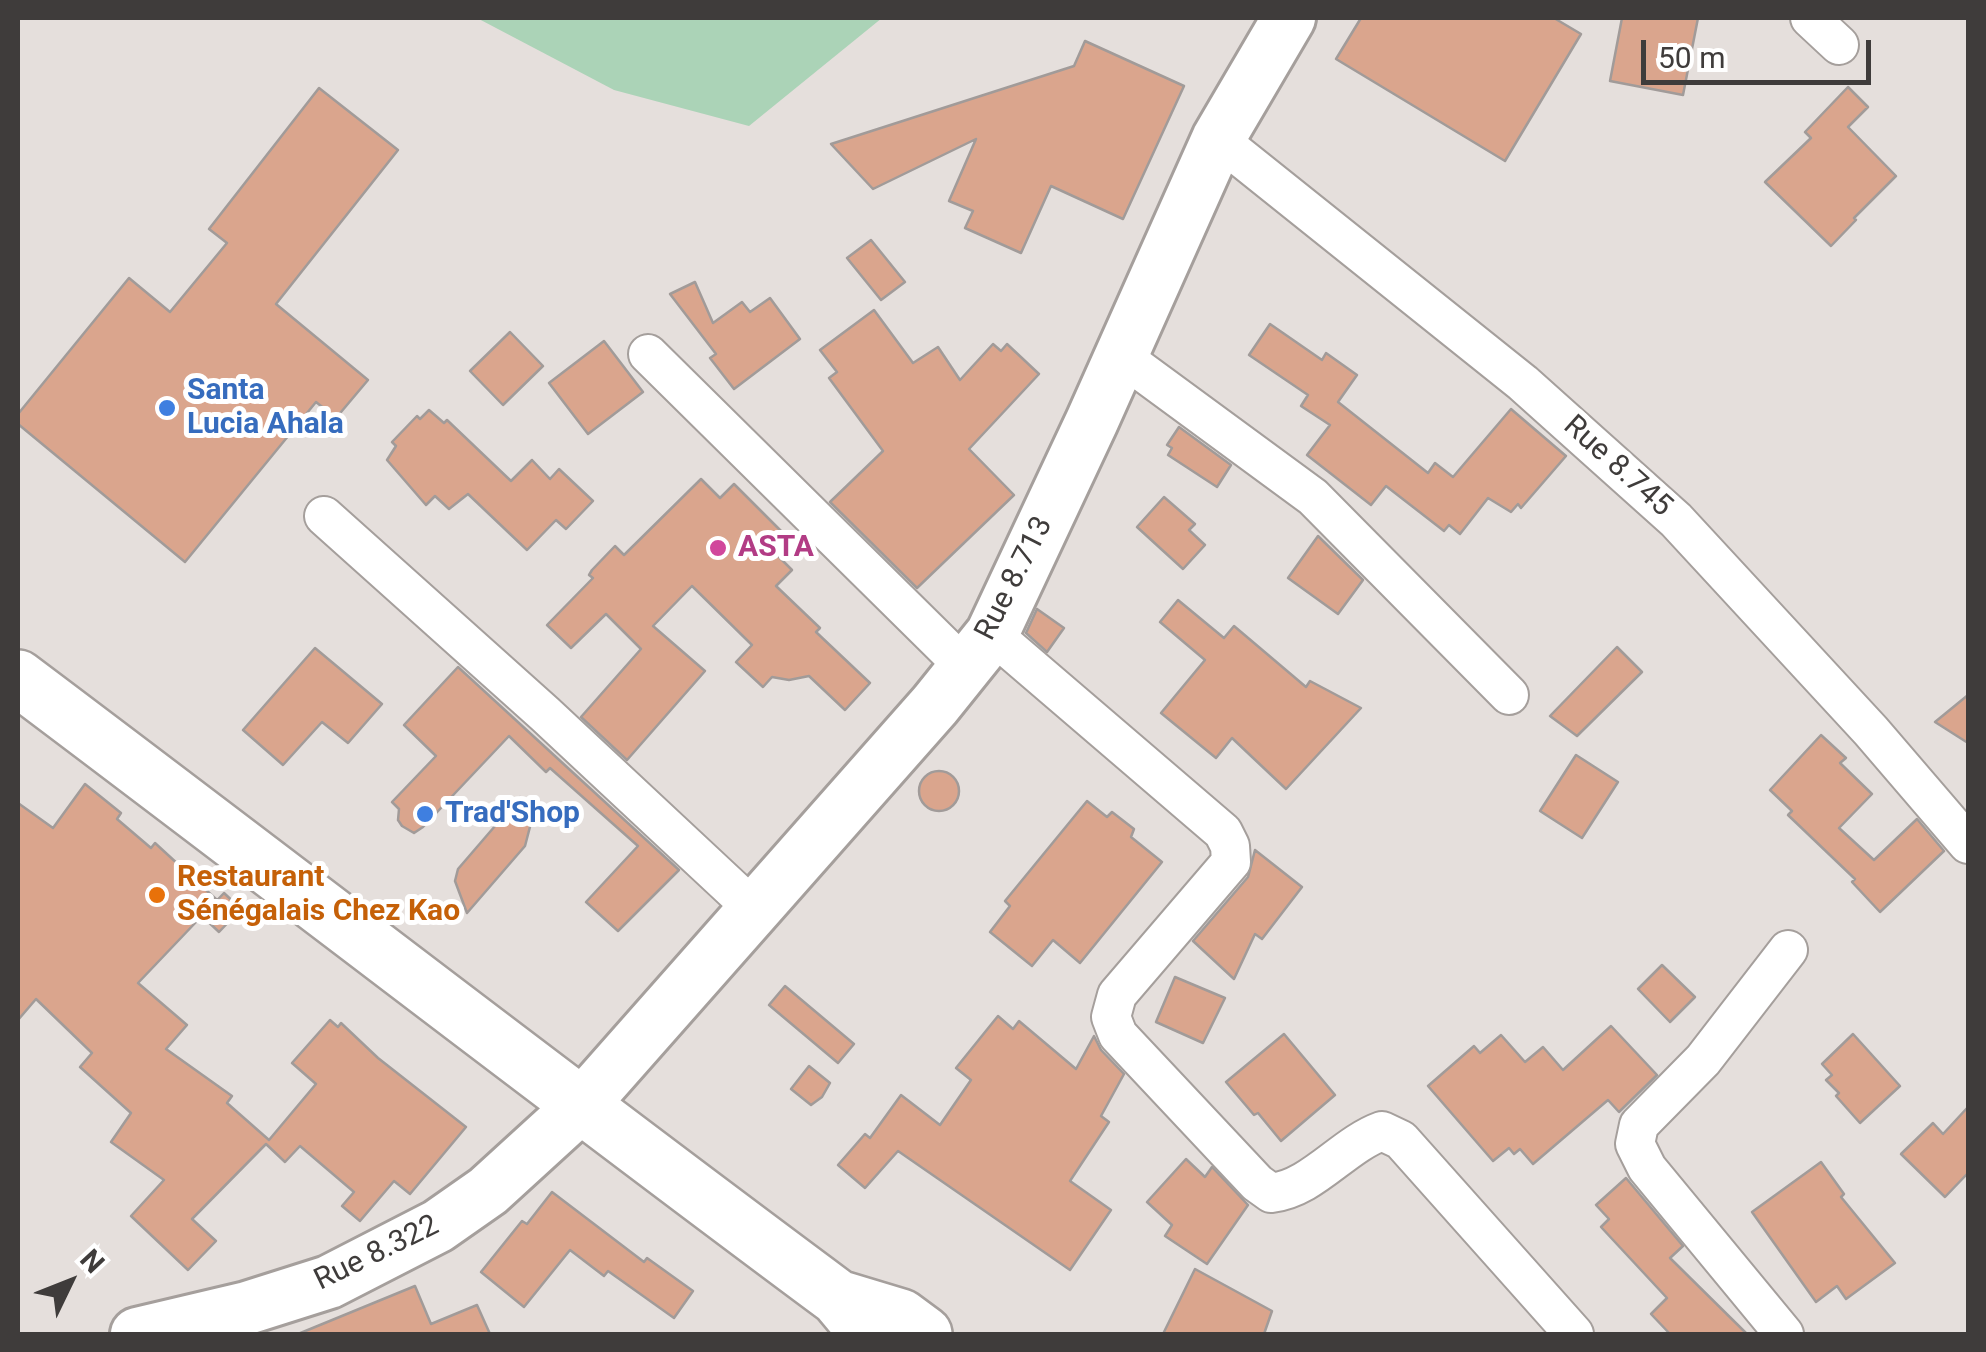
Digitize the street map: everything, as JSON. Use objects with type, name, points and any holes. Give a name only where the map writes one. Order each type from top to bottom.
[{"type":"highway","points":[[18,678],[381,951],[853,1316],[901,1318],[924,1334]]},
{"type":"main road","name":"Rue 8.713","points":[[580,1106],[978,650],[1121,356],[1218,139],[1288,18]]},
{"type":"main road","name":"Rue 8.322","points":[[137,1334],[247,1308],[329,1282],[423,1234],[488,1191],[580,1106]]},
{"type":"street","points":[[1810,18],[1839,46]]},
{"type":"street","name":"Rue 8.745","points":[[1218,139],[1523,383],[1676,520],[1872,731],[1968,844]]},
{"type":"street","points":[[648,354],[978,650],[1223,832],[1230,846],[1231,862],[1118,995],[1111,1017],[1118,1036],[1270,1193],[1287,1192],[1362,1138],[1382,1131],[1401,1140],[1574,1334]]},
{"type":"street","points":[[1121,356],[1314,497],[1509,695]]},
{"type":"street","points":[[324,516],[546,714],[755,910]]},
{"type":"street","points":[[1784,1334],[1647,1168],[1635,1144],[1639,1124],[1703,1060],[1788,950]]},
{"type":"green space","points":[[477,18],[882,18],[749,126],[614,90]]},
{"type":"building","points":[[1361,18],[1554,18],[1581,34],[1505,161],[1336,59]]},
{"type":"building","points":[[1622,18],[1698,18],[1683,95],[1610,81]]},
{"type":"building","points":[[1085,41],[1184,86],[1123,219],[1051,186],[1021,253],[965,228],[973,211],[949,201],[976,139],[873,189],[831,144],[1074,66]]},
{"type":"building","points":[[1848,87],[1868,107],[1848,127],[1896,176],[1831,246],[1765,182],[1811,138],[1805,132]]},
{"type":"building","name":"Santa Lucia Ahala","points":[[319,88],[398,150],[276,304],[368,380],[336,418],[316,402],[185,562],[18,424],[18,414],[129,278],[170,312],[227,243],[209,229]]},
{"type":"building","points":[[871,240],[905,282],[881,300],[847,258]]},
{"type":"building","points":[[695,282],[713,323],[742,302],[750,312],[770,298],[800,339],[734,389],[710,358],[716,354],[670,294]]},
{"type":"building","points":[[874,310],[913,363],[938,347],[960,380],[993,344],[1001,351],[1007,344],[1039,374],[969,449],[1014,495],[917,588],[830,502],[883,451],[829,378],[837,372],[820,350]]},
{"type":"building","points":[[1270,324],[1322,360],[1326,353],[1357,375],[1338,402],[1428,473],[1435,463],[1453,477],[1511,409],[1566,456],[1521,508],[1518,504],[1511,512],[1488,498],[1460,534],[1449,525],[1444,531],[1386,486],[1371,505],[1307,455],[1330,425],[1301,406],[1308,395],[1249,355]]},
{"type":"building","points":[[510,332],[543,366],[503,405],[470,371]]},
{"type":"building","points":[[604,341],[643,392],[588,434],[549,383]]},
{"type":"building","points":[[429,410],[444,423],[447,420],[511,481],[532,460],[550,479],[559,469],[593,501],[566,529],[556,520],[527,550],[468,494],[449,509],[435,496],[426,505],[387,460],[396,446],[392,442],[417,416],[420,419]]},
{"type":"building","points":[[1179,427],[1231,465],[1217,487],[1168,455],[1172,448],[1167,445]]},
{"type":"building","points":[[701,479],[720,498],[734,484],[792,542],[778,556],[792,570],[776,586],[820,628],[816,632],[870,683],[845,710],[809,676],[789,680],[772,677],[763,687],[736,662],[752,645],[692,586],[653,626],[705,671],[627,760],[581,717],[641,649],[606,614],[571,648],[547,625],[593,578],[589,575],[592,570],[615,546],[624,555]]},
{"type":"building","points":[[1164,497],[1195,524],[1189,530],[1205,545],[1183,569],[1137,527]]},
{"type":"building","points":[[1318,536],[1363,580],[1338,614],[1288,578]]},
{"type":"building","points":[[1178,600],[1224,638],[1234,626],[1306,687],[1310,681],[1361,708],[1286,789],[1232,738],[1216,758],[1161,713],[1205,660],[1160,622]]},
{"type":"building","points":[[1037,609],[1064,628],[1047,652],[1026,633]]},
{"type":"building","points":[[1617,647],[1642,672],[1577,736],[1550,716]]},
{"type":"building","points":[[315,648],[382,704],[348,743],[322,722],[283,765],[243,730]]},
{"type":"building","points":[[458,667],[679,870],[618,931],[586,902],[638,846],[550,768],[546,772],[509,736],[423,827],[414,833],[398,820],[399,809],[392,802],[436,756],[404,725]]},
{"type":"building","points":[[1968,695],[1968,743],[1935,722]]},
{"type":"building","points":[[1821,735],[1846,758],[1840,763],[1872,794],[1839,828],[1874,860],[1917,819],[1944,851],[1880,912],[1852,882],[1855,879],[1788,815],[1792,811],[1770,790]]},
{"type":"building","points":[[1576,755],[1618,782],[1582,838],[1540,811]]},
{"type":"building","points":[[939,771],[953,777],[959,791],[953,805],[939,811],[925,805],[919,791],[925,777]]},
{"type":"building","points":[[85,784],[121,813],[117,819],[151,848],[155,843],[217,900],[138,983],[187,1025],[166,1049],[232,1096],[227,1103],[269,1140],[316,1084],[292,1063],[330,1020],[338,1027],[341,1023],[378,1058],[466,1127],[410,1194],[394,1181],[360,1221],[342,1206],[354,1192],[300,1146],[285,1162],[266,1144],[192,1219],[216,1241],[188,1270],[131,1216],[164,1180],[111,1142],[131,1113],[80,1067],[92,1053],[36,999],[18,1020],[18,803],[53,828]]},
{"type":"building","points":[[520,797],[531,823],[525,846],[467,913],[455,881],[458,869]]},
{"type":"building","points":[[1087,801],[1107,817],[1112,812],[1134,829],[1131,837],[1162,862],[1080,963],[1053,940],[1032,966],[990,932],[1010,906],[1005,901]]},
{"type":"building","points":[[1255,850],[1302,887],[1262,939],[1255,934],[1234,979],[1193,941],[1248,877]]},
{"type":"building","points":[[224,893],[241,909],[219,932],[202,916]]},
{"type":"building","points":[[1662,965],[1695,997],[1670,1022],[1638,989]]},
{"type":"building","points":[[1175,977],[1225,998],[1203,1043],[1156,1022]]},
{"type":"building","points":[[785,986],[854,1044],[838,1063],[769,1005]]},
{"type":"building","points":[[998,1016],[1013,1029],[1019,1021],[1076,1069],[1094,1036],[1101,1050],[1124,1074],[1101,1116],[1109,1122],[1070,1181],[1111,1210],[1070,1270],[898,1151],[865,1188],[838,1165],[865,1134],[870,1138],[901,1095],[940,1125],[971,1080],[956,1068]]},
{"type":"building","points":[[1611,1026],[1657,1075],[1619,1112],[1608,1100],[1533,1164],[1520,1149],[1514,1154],[1509,1148],[1493,1161],[1428,1086],[1474,1046],[1480,1053],[1501,1035],[1525,1062],[1543,1047],[1563,1070]]},
{"type":"building","points":[[1284,1034],[1335,1095],[1281,1141],[1226,1082]]},
{"type":"building","points":[[1853,1034],[1900,1086],[1860,1123],[1836,1096],[1839,1093],[1826,1080],[1832,1075],[1822,1064]]},
{"type":"building","points":[[809,1066],[830,1083],[822,1097],[811,1105],[791,1089]]},
{"type":"building","points":[[1968,1107],[1968,1173],[1945,1197],[1901,1154],[1933,1123],[1943,1134]]},
{"type":"building","points":[[1186,1159],[1205,1177],[1212,1167],[1248,1205],[1207,1264],[1165,1236],[1172,1225],[1147,1202]]},
{"type":"building","points":[[1821,1162],[1844,1194],[1841,1197],[1895,1263],[1846,1299],[1837,1286],[1816,1302],[1752,1212]]},
{"type":"building","points":[[1626,1178],[1683,1246],[1670,1258],[1747,1334],[1670,1334],[1651,1314],[1667,1298],[1601,1227],[1609,1219],[1596,1205]]},
{"type":"building","points":[[552,1192],[644,1262],[647,1258],[693,1291],[674,1318],[608,1271],[604,1276],[570,1250],[524,1307],[481,1272],[522,1221],[527,1224]]},
{"type":"building","points":[[1195,1269],[1272,1311],[1264,1334],[1163,1334]]},
{"type":"building","points":[[415,1286],[431,1324],[477,1305],[490,1334],[298,1334]]},
{"type":"place","name":"Santa Lucia Ahala","points":[[167,408]]},
{"type":"place","name":"ASTA","points":[[718,548]]},
{"type":"place","name":"Trad'Shop","points":[[425,814]]},
{"type":"place","name":"Restaurant Sénégalais Chez Kao","points":[[157,895]]}]
